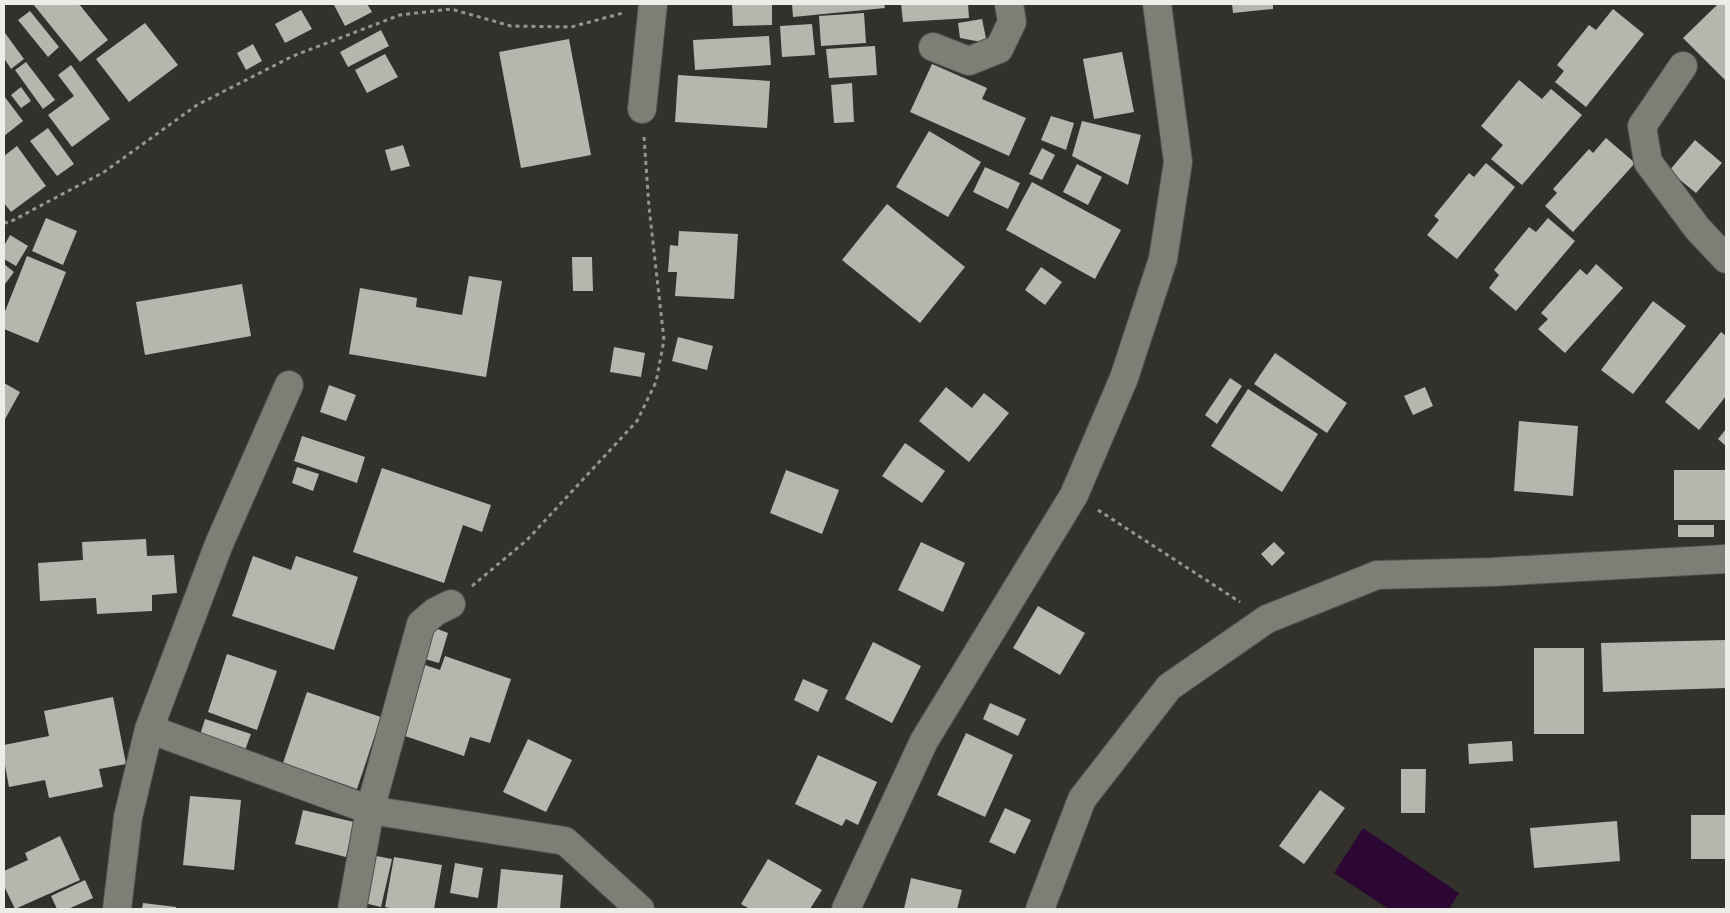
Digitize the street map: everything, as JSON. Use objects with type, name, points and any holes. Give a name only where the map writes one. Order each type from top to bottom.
[{"type":"street","points":[[642,109],[653,4]]},
{"type":"street","points":[[933,47],[969,61],[999,49],[1012,22],[1009,4]]},
{"type":"street","points":[[846,909],[924,741],[1074,495],[1124,378],[1163,258],[1178,162],[1157,4]]},
{"type":"street","points":[[1682,66],[1642,126],[1648,162],[1696,228],[1726,259]]},
{"type":"street","points":[[117,909],[128,818],[149,729],[220,544],[289,385]]},
{"type":"street","points":[[1040,909],[1082,799],[1168,687],[1267,619],[1377,575],[1492,572],[1726,559]]},
{"type":"street","points":[[352,909],[370,810],[421,624],[435,612],[450,604]]},
{"type":"street","points":[[149,729],[370,810],[565,842],[640,909]]},
{"type":"path","points":[[4,222],[8,223],[104,172],[197,105],[293,56],[400,16],[452,10],[511,26],[571,26],[653,4]]},
{"type":"path","points":[[450,604],[527,540],[637,421],[656,382],[664,340],[649,207],[642,109]]},
{"type":"path","points":[[1074,495],[1267,619]]},
{"type":"shaded area","points":[[1363,828],[1459,893],[1449,909],[1389,909],[1334,873]]},
{"type":"building","points":[[33,4],[79,4],[108,40],[80,62]]},
{"type":"building","points":[[367,4],[372,12],[345,26],[334,5]]},
{"type":"building","points":[[732,4],[772,4],[772,25],[733,26]]},
{"type":"building","points":[[792,4],[884,4],[885,8],[793,17]]},
{"type":"building","points":[[901,4],[968,4],[969,18],[903,22]]},
{"type":"building","points":[[1232,4],[1273,4],[1273,9],[1233,13]]},
{"type":"building","points":[[1718,4],[1726,4],[1726,81],[1683,38]]},
{"type":"building","points":[[1613,9],[1644,34],[1586,107],[1555,82],[1564,71],[1557,65],[1589,25],[1596,30]]},
{"type":"building","points":[[301,10],[312,29],[285,43],[275,24]]},
{"type":"building","points":[[30,11],[59,47],[48,57],[18,20]]},
{"type":"building","points":[[864,13],[866,43],[821,46],[819,16]]},
{"type":"building","points":[[982,19],[987,43],[960,38],[958,23]]},
{"type":"building","points":[[145,23],[178,65],[129,102],[96,59]]},
{"type":"building","points":[[812,24],[815,55],[782,57],[780,26]]},
{"type":"building","points":[[381,30],[389,46],[348,67],[340,52]]},
{"type":"building","points":[[5,33],[24,59],[11,69],[4,58]]},
{"type":"building","points":[[769,36],[771,65],[695,70],[693,40]]},
{"type":"building","points":[[569,39],[591,155],[521,168],[499,52]]},
{"type":"building","points":[[253,44],[262,61],[246,70],[237,53]]},
{"type":"building","points":[[875,46],[877,75],[829,78],[826,49]]},
{"type":"building","points":[[1122,52],[1134,112],[1094,119],[1083,59]]},
{"type":"building","points":[[385,54],[398,77],[367,93],[355,70]]},
{"type":"building","points":[[26,62],[55,100],[43,109],[15,70]]},
{"type":"building","points":[[932,64],[987,88],[982,99],[1026,118],[1009,156],[910,112]]},
{"type":"building","points":[[71,65],[110,119],[72,147],[48,115],[74,96],[58,75]]},
{"type":"building","points":[[678,75],[770,81],[767,128],[675,122]]},
{"type":"building","points":[[1519,80],[1542,99],[1551,89],[1582,115],[1522,185],[1491,159],[1503,145],[1481,126]]},
{"type":"building","points":[[852,83],[854,122],[834,123],[831,85]]},
{"type":"building","points":[[21,87],[31,101],[21,108],[11,95]]},
{"type":"building","points":[[4,96],[23,121],[4,136]]},
{"type":"building","points":[[1051,116],[1074,123],[1066,150],[1041,140]]},
{"type":"building","points":[[1082,121],[1141,135],[1128,185],[1072,156]]},
{"type":"building","points":[[48,128],[74,164],[57,176],[30,141]]},
{"type":"building","points":[[929,131],[981,162],[948,217],[896,187]]},
{"type":"building","points":[[1606,138],[1635,163],[1573,232],[1545,206],[1557,193],[1553,189],[1589,149],[1593,153]]},
{"type":"building","points":[[1695,140],[1722,163],[1696,193],[1669,171]]},
{"type":"building","points":[[403,145],[410,166],[391,171],[385,150]]},
{"type":"building","points":[[17,146],[46,186],[11,212],[4,203],[4,156]]},
{"type":"building","points":[[1042,148],[1055,155],[1042,180],[1029,174]]},
{"type":"building","points":[[1486,163],[1515,187],[1457,259],[1427,235],[1439,220],[1434,216],[1469,173],[1474,177]]},
{"type":"building","points":[[1077,164],[1102,177],[1088,205],[1063,192]]},
{"type":"building","points":[[985,167],[1020,183],[1008,209],[973,192]]},
{"type":"building","points":[[1032,182],[1121,230],[1095,279],[1006,230]]},
{"type":"building","points":[[887,204],[965,267],[920,323],[842,260]]},
{"type":"building","points":[[46,218],[77,231],[63,265],[32,251]]},
{"type":"building","points":[[1548,218],[1575,241],[1516,311],[1489,288],[1499,275],[1494,270],[1529,227],[1536,232]]},
{"type":"building","points":[[679,231],[738,234],[734,299],[675,296],[677,272],[668,272],[670,245],[678,246]]},
{"type":"building","points":[[10,235],[28,246],[16,266],[4,259],[4,246]]},
{"type":"building","points":[[27,256],[66,272],[38,343],[4,329],[4,314]]},
{"type":"building","points":[[572,257],[592,257],[593,291],[573,291]]},
{"type":"building","points":[[4,264],[14,272],[5,284],[4,283]]},
{"type":"building","points":[[1596,264],[1623,288],[1565,353],[1538,329],[1548,319],[1541,313],[1580,269],[1587,275]]},
{"type":"building","points":[[1041,267],[1062,282],[1045,305],[1025,290]]},
{"type":"building","points":[[469,276],[502,281],[486,377],[349,354],[360,288],[417,298],[416,307],[462,315]]},
{"type":"building","points":[[242,284],[251,336],[145,355],[136,302]]},
{"type":"building","points":[[1653,301],[1686,326],[1633,394],[1601,370]]},
{"type":"building","points":[[1721,332],[1726,336],[1726,396],[1699,430],[1665,402]]},
{"type":"building","points":[[678,337],[713,346],[707,370],[672,361]]},
{"type":"building","points":[[614,347],[645,353],[641,377],[610,372]]},
{"type":"building","points":[[1275,353],[1347,403],[1327,433],[1254,384]]},
{"type":"building","points":[[1230,378],[1242,386],[1217,424],[1205,415]]},
{"type":"building","points":[[4,383],[20,392],[4,421]]},
{"type":"building","points":[[329,385],[356,395],[346,421],[320,412]]},
{"type":"building","points":[[946,387],[972,408],[984,393],[1009,413],[969,462],[919,421]]},
{"type":"building","points":[[1425,387],[1433,406],[1413,415],[1404,396]]},
{"type":"building","points":[[1248,389],[1318,434],[1282,492],[1211,446]]},
{"type":"building","points":[[1519,421],[1578,426],[1573,496],[1514,491]]},
{"type":"building","points":[[1726,429],[1726,446],[1718,439]]},
{"type":"building","points":[[302,436],[365,457],[357,483],[294,461]]},
{"type":"building","points":[[905,443],[945,471],[922,503],[882,476]]},
{"type":"building","points":[[297,467],[319,474],[313,491],[292,483]]},
{"type":"building","points":[[382,468],[491,505],[482,532],[463,525],[444,583],[353,552]]},
{"type":"building","points":[[786,470],[839,490],[822,534],[770,513]]},
{"type":"building","points":[[1674,470],[1725,470],[1725,520],[1674,520]]},
{"type":"building","points":[[1678,525],[1714,525],[1714,537],[1678,537]]},
{"type":"building","points":[[146,539],[147,556],[174,555],[177,593],[152,595],[152,611],[97,614],[96,598],[40,601],[38,563],[83,560],[82,542]]},
{"type":"building","points":[[921,542],[965,563],[943,612],[898,590]]},
{"type":"building","points":[[1274,542],[1285,553],[1272,566],[1261,554]]},
{"type":"building","points":[[253,556],[291,570],[296,556],[358,577],[334,650],[232,616]]},
{"type":"building","points":[[1038,606],[1085,633],[1060,675],[1013,648]]},
{"type":"building","points":[[435,628],[448,633],[439,663],[425,659]]},
{"type":"building","points":[[1726,640],[1726,688],[1603,692],[1601,643]]},
{"type":"building","points":[[873,642],[921,666],[892,723],[845,699]]},
{"type":"building","points":[[1534,648],[1584,648],[1584,734],[1534,734]]},
{"type":"building","points":[[227,654],[277,671],[257,730],[208,712]]},
{"type":"building","points":[[445,656],[511,679],[490,743],[470,737],[464,756],[402,735],[425,665],[440,670]]},
{"type":"building","points":[[803,679],[828,690],[818,712],[794,700]]},
{"type":"building","points":[[307,692],[381,717],[357,789],[283,763]]},
{"type":"building","points":[[113,697],[126,764],[99,769],[103,787],[49,798],[45,780],[9,787],[4,760],[4,745],[49,736],[44,711]]},
{"type":"building","points":[[990,703],[1026,719],[1018,736],[983,719]]},
{"type":"building","points":[[205,719],[251,734],[245,750],[200,735]]},
{"type":"building","points":[[966,733],[1013,755],[985,817],[937,795]]},
{"type":"building","points":[[528,739],[572,760],[546,812],[503,792]]},
{"type":"building","points":[[1512,741],[1513,761],[1469,764],[1468,744]]},
{"type":"building","points":[[818,755],[877,782],[858,825],[846,819],[842,826],[795,804]]},
{"type":"building","points":[[1401,769],[1426,769],[1425,813],[1401,813]]},
{"type":"building","points":[[1320,790],[1345,808],[1304,864],[1279,846]]},
{"type":"building","points":[[190,796],[241,800],[234,870],[183,865]]},
{"type":"building","points":[[1005,808],[1031,820],[1015,854],[989,842]]},
{"type":"building","points":[[303,810],[354,822],[346,857],[295,844]]},
{"type":"building","points":[[1691,815],[1726,815],[1726,859],[1691,859]]},
{"type":"building","points":[[1617,821],[1620,861],[1534,868],[1530,828]]},
{"type":"building","points":[[60,836],[80,880],[15,909],[4,886],[4,871],[28,860],[25,853]]},
{"type":"building","points":[[371,855],[392,859],[381,907],[360,902]]},
{"type":"building","points":[[394,857],[442,865],[434,909],[395,909],[385,907]]},
{"type":"building","points":[[768,859],[822,890],[810,909],[750,909],[741,904]]},
{"type":"building","points":[[455,863],[483,868],[478,898],[450,893]]},
{"type":"building","points":[[501,869],[563,875],[560,909],[497,909]]},
{"type":"building","points":[[911,878],[962,890],[957,909],[904,909]]},
{"type":"building","points":[[85,880],[93,898],[68,909],[57,909],[51,896]]},
{"type":"building","points":[[143,903],[176,907],[176,909],[142,909]]}]
